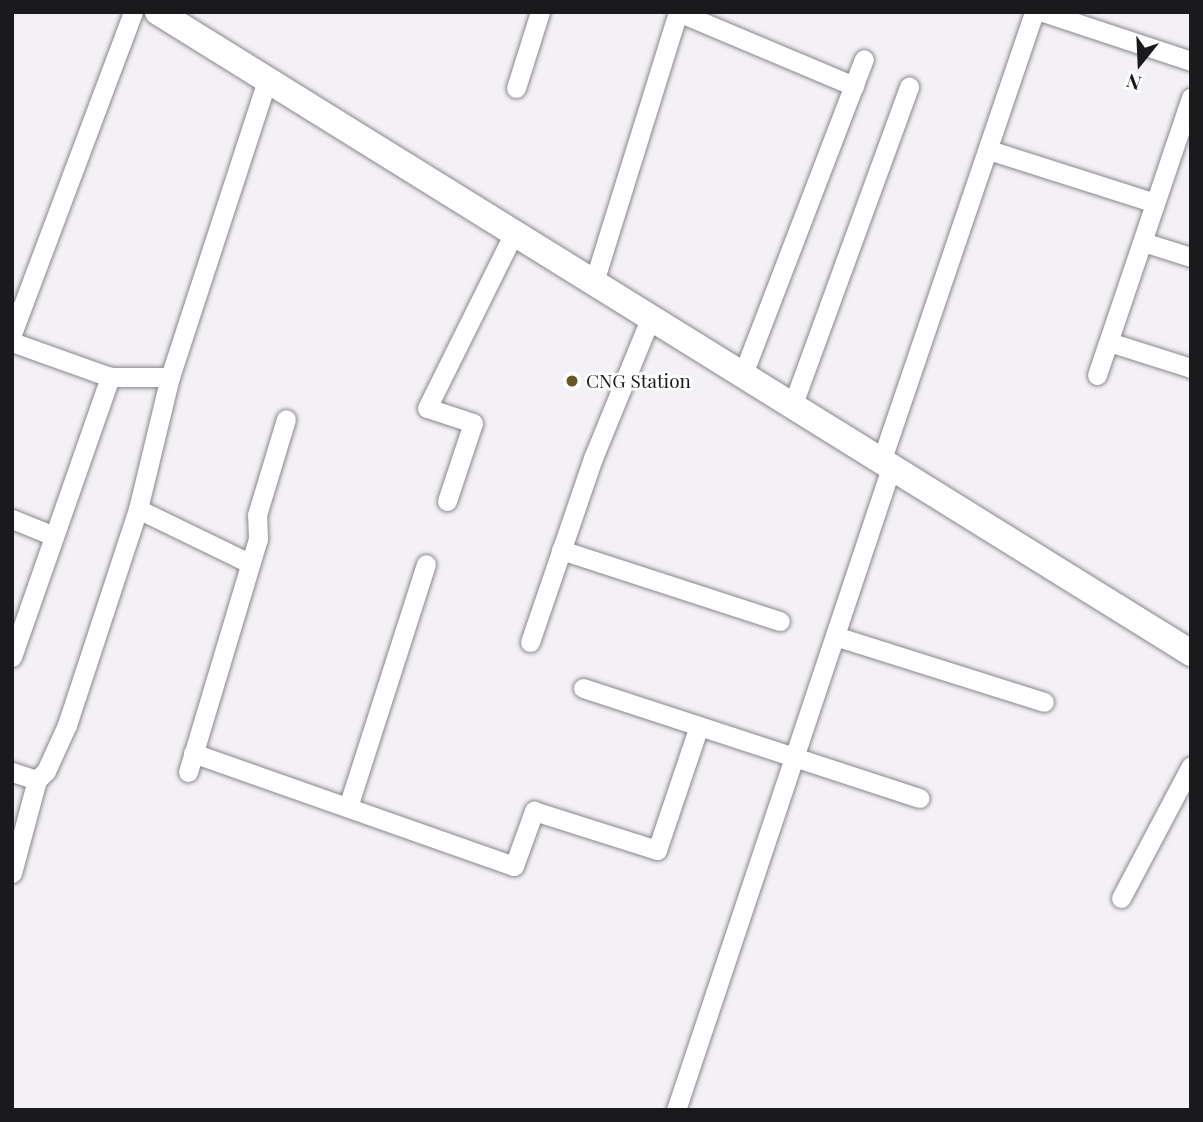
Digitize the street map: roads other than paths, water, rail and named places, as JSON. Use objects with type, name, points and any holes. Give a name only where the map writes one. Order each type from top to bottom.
[{"type":"main road","points":[[158,12],[593,285],[793,404],[1191,653]]},
{"type":"street","points":[[12,334],[133,12]]},
{"type":"street","points":[[516,88],[540,12]]},
{"type":"street","points":[[593,285],[678,12],[854,86]]},
{"type":"street","points":[[676,1110],[835,636],[887,462],[1032,14],[1191,61]]},
{"type":"street","points":[[743,374],[864,60]]},
{"type":"street","points":[[12,873],[37,780],[46,771],[67,725],[138,509],[170,377],[267,80]]},
{"type":"street","points":[[793,404],[909,87]]},
{"type":"street","points":[[1097,375],[1191,98]]},
{"type":"street","points":[[989,150],[1155,203]]},
{"type":"street","points":[[447,500],[473,423],[427,408],[513,235]]},
{"type":"street","points":[[1143,242],[1191,257]]},
{"type":"street","points":[[530,642],[593,457],[650,319]]},
{"type":"street","points":[[12,342],[110,377],[170,377]]},
{"type":"street","points":[[1109,342],[1191,368]]},
{"type":"street","points":[[12,656],[110,377]]},
{"type":"street","points":[[286,419],[257,515],[258,539],[190,762],[348,807],[514,866],[534,811],[657,850],[699,726]]},
{"type":"street","points":[[138,509],[249,564]]},
{"type":"street","points":[[12,519],[54,536]]},
{"type":"street","points":[[561,550],[780,621]]},
{"type":"street","points":[[348,807],[426,564]]},
{"type":"street","points":[[835,636],[1044,702]]},
{"type":"street","points":[[583,688],[920,798]]},
{"type":"street","points":[[1121,898],[1191,766]]},
{"type":"street","points":[[12,772],[37,780]]},
{"type":"place","name":"CNG Station","points":[[572,381]]}]
